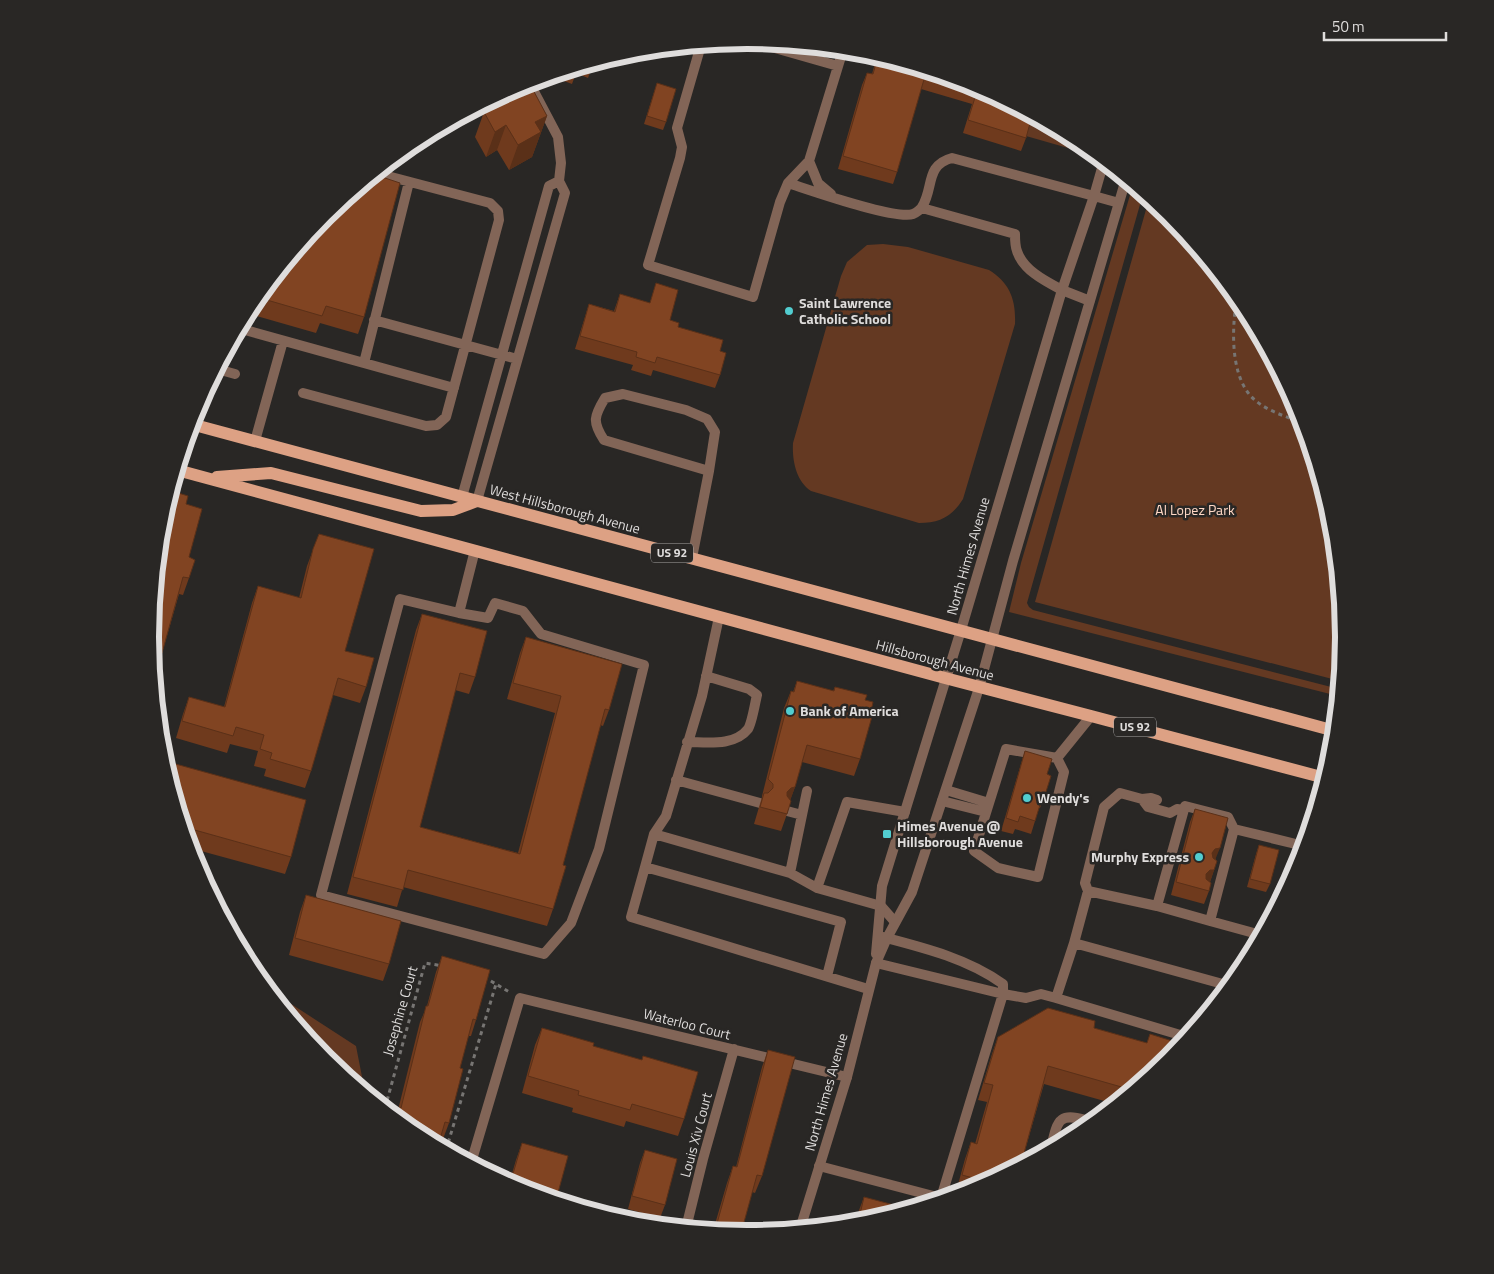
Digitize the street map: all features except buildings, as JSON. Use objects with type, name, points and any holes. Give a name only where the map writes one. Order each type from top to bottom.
[{"type":"main road","name":"West Hillsborough Avenue","points":[[199,426],[961,630]]},
{"type":"main road","name":"US 92","points":[[183,472],[474,550]]},
{"type":"main road","points":[[207,478],[270,473],[421,511],[453,510],[476,501]]},
{"type":"main road","name":"Hillsborough Avenue","points":[[474,550],[979,688],[1318,776]]},
{"type":"main road","name":"US 92","points":[[961,630],[1328,729]]},
{"type":"street","points":[[782,50],[838,66]]},
{"type":"street","points":[[699,51],[677,128],[682,147],[680,158],[648,265],[753,297],[780,202],[788,183],[809,161],[841,57]]},
{"type":"street","points":[[476,501],[565,193],[559,181],[561,163],[558,137],[533,90]]},
{"type":"street","points":[[788,183],[881,212],[913,214],[922,208],[936,165],[943,160],[952,158],[1119,203]]},
{"type":"street","points":[[809,161],[818,183],[834,196]]},
{"type":"street","name":"North Himes Avenue","points":[[802,1222],[847,1077],[876,963],[882,937],[882,886],[961,630],[1062,290],[1102,168]]},
{"type":"street","points":[[303,393],[426,426],[437,425],[446,416],[499,220],[498,211],[490,203],[383,175]]},
{"type":"street","points":[[462,497],[549,186],[559,181]]},
{"type":"street","points":[[364,363],[409,182]]},
{"type":"street","name":"North Himes Avenue","points":[[882,937],[895,922],[912,892],[979,688],[994,639],[1013,561],[1124,186]]},
{"type":"street","points":[[922,208],[1015,234],[1017,251],[1022,260],[1034,273],[1062,290],[1090,301]]},
{"type":"street","points":[[374,320],[517,358]]},
{"type":"street","points":[[246,330],[454,388]]},
{"type":"street","points":[[255,441],[283,340]]},
{"type":"street","points":[[223,371],[235,374]]},
{"type":"street","points":[[692,558],[710,471],[715,432],[706,419],[686,410],[623,394],[605,398],[596,412],[596,428],[604,440],[710,471]]},
{"type":"street","points":[[459,613],[474,550]]},
{"type":"street","points":[[400,599],[459,613],[488,618],[495,603],[523,611],[541,634],[644,665],[599,849],[571,923],[544,954],[321,895],[400,599]]},
{"type":"street","points":[[719,617],[702,696],[666,816],[654,834],[631,917],[868,989]]},
{"type":"street","points":[[687,742],[723,742],[737,738],[748,729],[757,695],[749,689],[706,676]]},
{"type":"street","points":[[1057,758],[1091,716]]},
{"type":"street","points":[[1006,749],[1057,758],[1064,772],[1038,877],[998,868],[974,851],[1006,749]]},
{"type":"street","points":[[676,780],[760,804]]},
{"type":"street","points":[[946,790],[987,808]]},
{"type":"street","points":[[790,873],[807,791]]},
{"type":"street","points":[[1056,998],[1088,891],[1085,883],[1104,807],[1120,793],[1142,799],[1151,798],[1157,800]]},
{"type":"street","points":[[1142,799],[1148,806],[1170,813],[1177,808],[1185,806],[1228,817],[1234,829],[1297,844]]},
{"type":"street","points":[[942,800],[987,808]]},
{"type":"street","points":[[817,888],[847,802],[905,812]]},
{"type":"street","points":[[1157,906],[1170,879],[1182,834],[1177,808]]},
{"type":"street","points":[[787,811],[802,815]]},
{"type":"street","points":[[1210,921],[1213,890],[1218,869],[1225,845],[1234,829]]},
{"type":"street","points":[[654,834],[790,873],[817,888],[881,906],[895,922]]},
{"type":"street","points":[[645,867],[841,922],[827,976]]},
{"type":"street","points":[[1088,891],[1157,906],[1255,933]]},
{"type":"street","points":[[882,937],[958,959],[987,972],[1003,984],[1003,994],[944,1191]]},
{"type":"street","points":[[1074,943],[1222,984]]},
{"type":"street","points":[[876,963],[1003,994],[1026,998],[1041,994],[1180,1035]]},
{"type":"street","points":[[473,1157],[520,998]]},
{"type":"street","name":"Waterloo Court","points":[[520,998],[847,1077]]},
{"type":"street","name":"Louis Xiv Court","points":[[688,1222],[734,1050]]},
{"type":"street","points":[[1053,1139],[1056,1124],[1062,1119],[1068,1117],[1083,1119]]},
{"type":"street","points":[[819,1166],[932,1195]]},
{"type":"path","points":[[1236,310],[1233,338],[1236,361],[1242,382],[1249,394],[1260,404],[1293,419]]},
{"type":"path","name":"Josephine Court","points":[[387,1102],[425,963],[450,967]]},
{"type":"path","points":[[482,976],[520,998]]},
{"type":"path","points":[[448,1143],[496,984]]},
{"type":"green space","points":[[1030,122],[1069,145],[1068,148],[1026,136]]},
{"type":"green space","points":[[1131,192],[1141,201],[1027,603],[1033,610],[1333,687],[1332,694],[1009,612],[1021,563]]},
{"type":"green space","name":"Al Lopez Park","points":[[1147,206],[1189,249],[1236,310],[1275,377],[1290,412],[1304,448],[1324,522],[1334,599],[1334,679],[1035,602]]},
{"type":"green space","points":[[883,244],[908,247],[989,270],[1007,286],[1013,300],[1015,324],[963,499],[950,515],[933,522],[919,523],[811,491],[798,476],[794,463],[793,443],[841,276],[847,262],[867,245]]},
{"type":"green space","points":[[283,999],[356,1046],[363,1082],[331,1053]]},
{"type":"place","name":"Saint Lawrence Catholic School","points":[[789,311]]},
{"type":"place","name":"Bank of America","points":[[790,711]]},
{"type":"place","name":"Wendy's","points":[[1027,798]]},
{"type":"place","name":"Himes Avenue @ Hillsborough Avenue","points":[[887,834]]},
{"type":"place","name":"Murphy Express","points":[[1199,857]]}]
